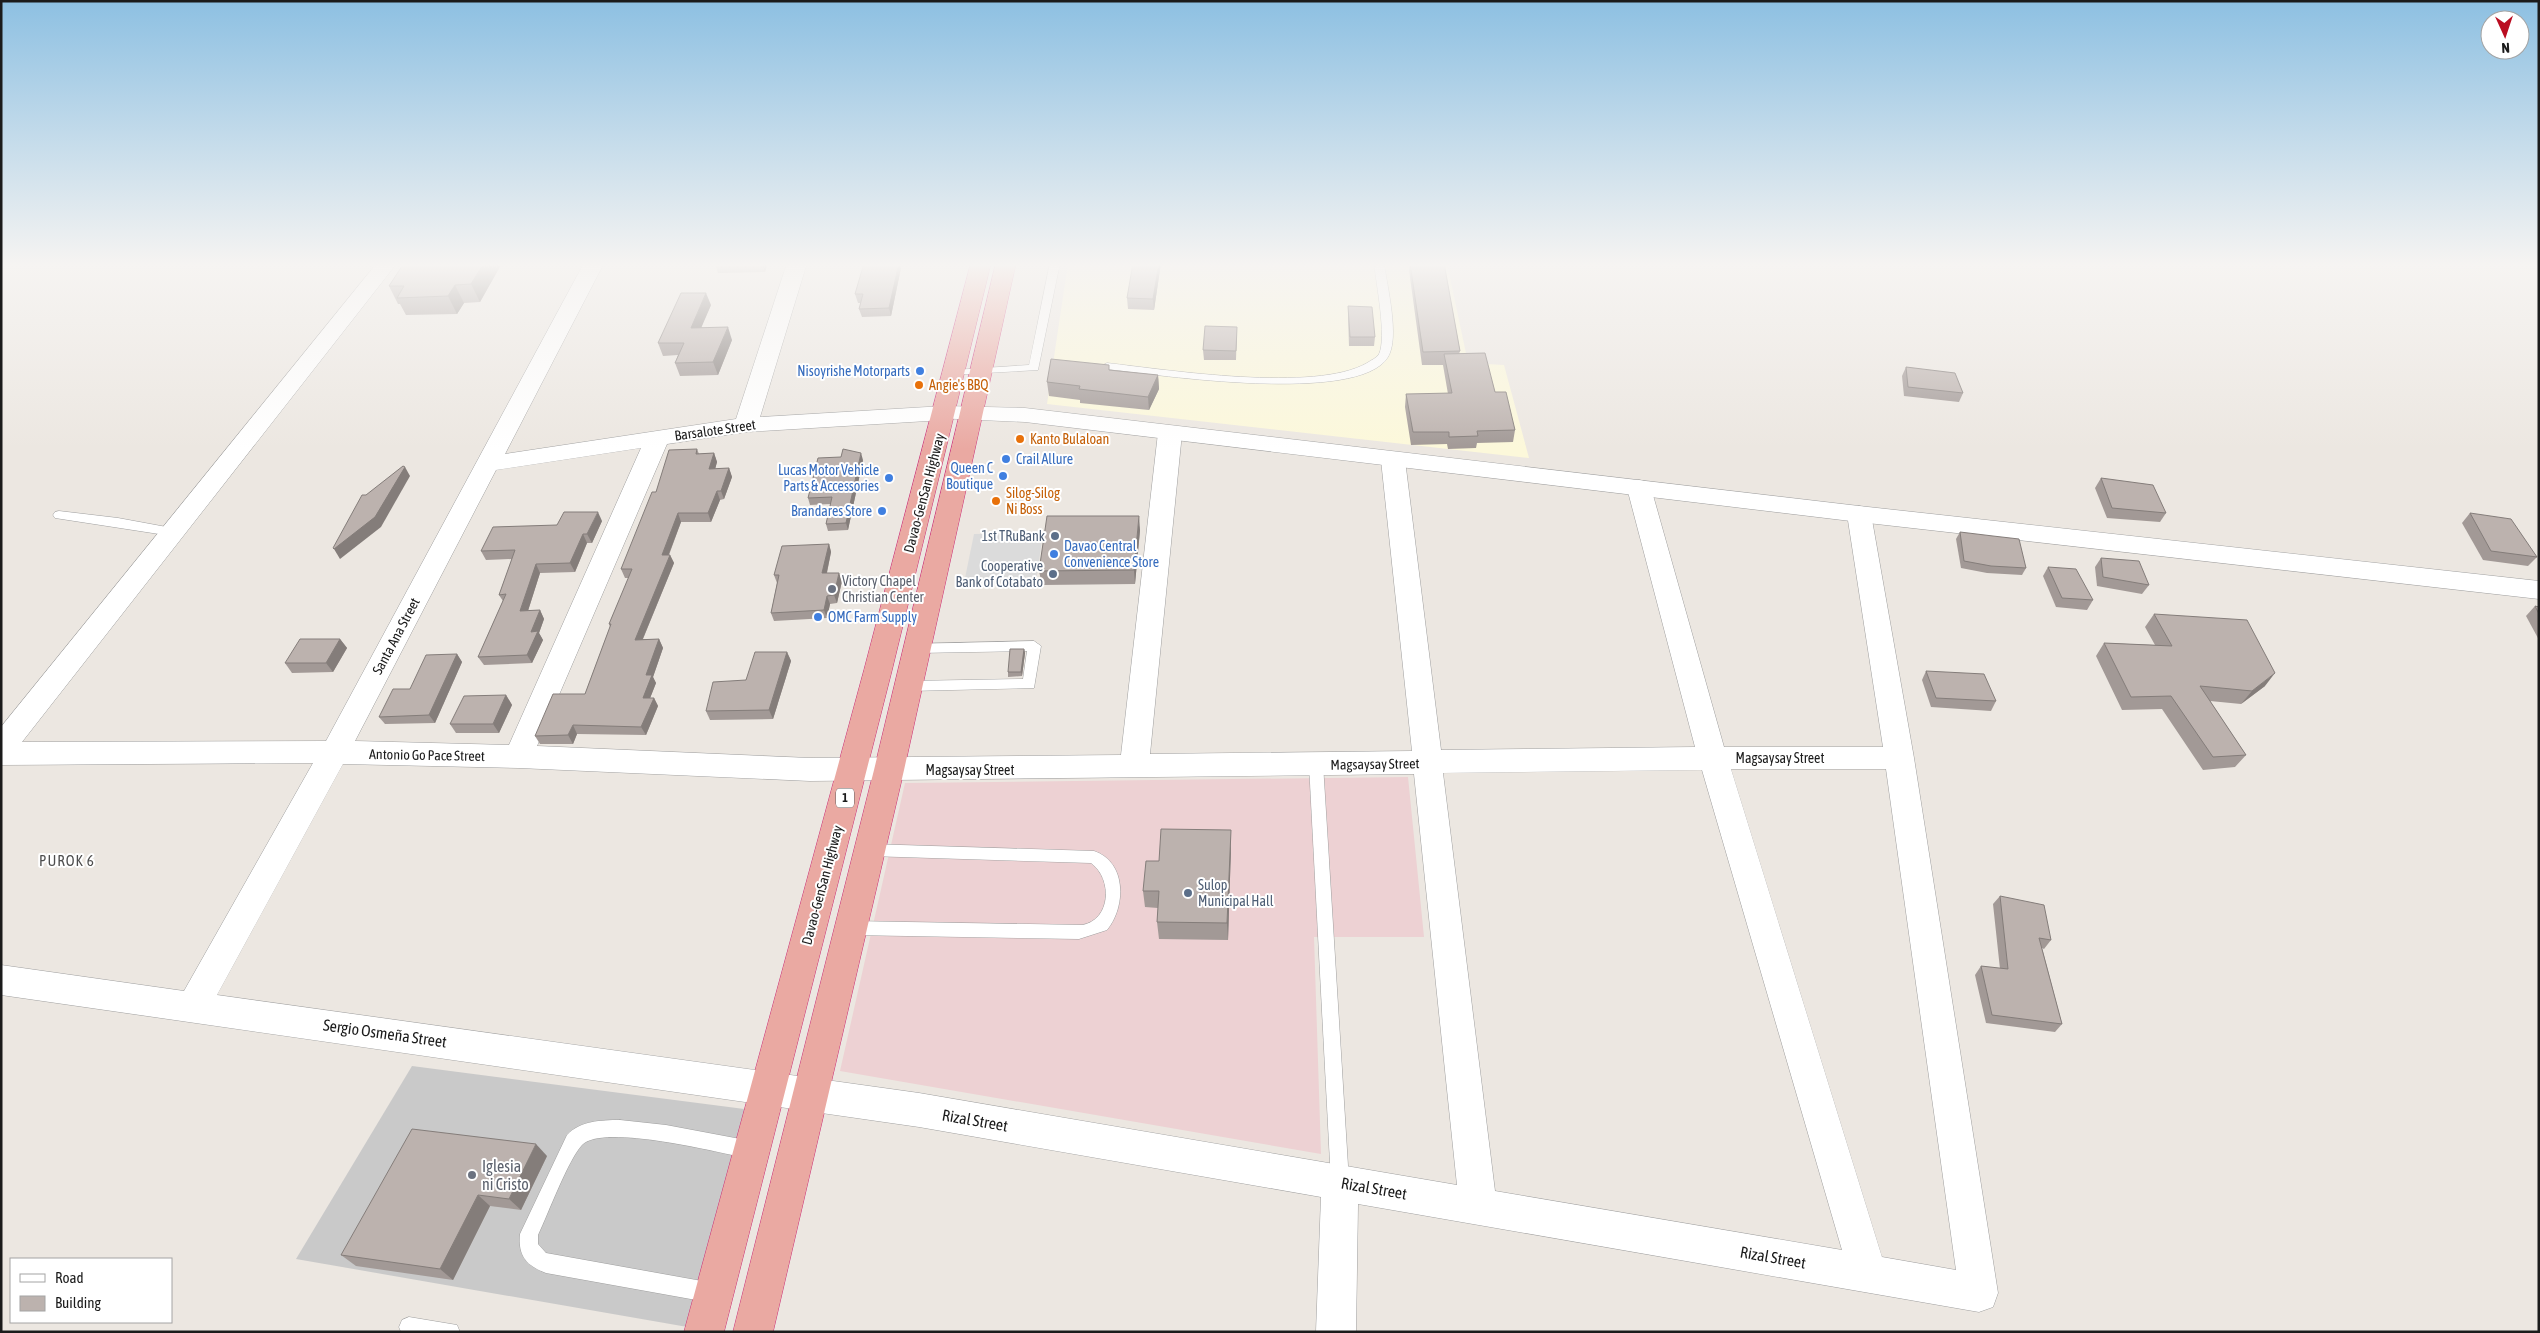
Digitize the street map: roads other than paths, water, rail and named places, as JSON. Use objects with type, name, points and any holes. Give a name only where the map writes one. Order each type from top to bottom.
[{"type":"highway","name":"Davao-GenSan Highway","points":[[968,372],[974,325]]},
{"type":"highway","name":"Davao-GenSan Highway","points":[[704,1332],[852,770],[958,413],[968,372],[984,325]]},
{"type":"highway","name":"Davao-GenSan Highway","points":[[752,1332],[811,1094],[917,648],[958,413]]},
{"type":"street","points":[[1,748],[337,325]]},
{"type":"street","name":"Santa Ana Street","points":[[193,1006],[334,753],[561,325]]},
{"type":"street","points":[[746,425],[777,325]]},
{"type":"street","name":"Barsalote Street","points":[[487,464],[746,425],[958,413],[1025,415],[1859,514],[2539,590]]},
{"type":"street","points":[[1134,767],[1170,433]]},
{"type":"street","points":[[518,757],[658,437]]},
{"type":"street","points":[[1393,460],[1478,1206]]},
{"type":"street","points":[[1639,488],[1713,758],[1868,1273]]},
{"type":"street","points":[[1859,514],[1899,758]]},
{"type":"street","name":"Antonio Go Pace Street","points":[[1,754],[141,751],[334,753],[518,757],[755,769],[852,770]]},
{"type":"street","name":"Magsaysay Street","points":[[852,770],[1713,758],[1899,758]]},
{"type":"street","name":"Rizal Street","points":[[769,1088],[919,1110],[1979,1293],[1899,758]]},
{"type":"street","name":"Sergio Osmeña Street","points":[[1,980],[769,1088]]},
{"type":"street","points":[[1336,1332],[1340,1182]]},
{"type":"lane","points":[[968,372],[1034,368],[1043,325]]},
{"type":"lane","points":[[1106,366],[1237,380],[1271,381],[1324,378],[1350,374],[1369,367],[1382,359],[1387,348],[1386,325]]},
{"type":"lane","points":[[59,515],[118,522],[172,532]]},
{"type":"lane","points":[[908,686],[1029,684],[1034,646],[917,648]]},
{"type":"lane","points":[[1316,764],[1340,1182]]},
{"type":"lane","points":[[851,928],[1079,932],[1091,930],[1102,924],[1108,916],[1111,906],[1113,885],[1108,866],[1094,857],[869,850]]},
{"type":"lane","points":[[714,1293],[546,1263],[538,1260],[528,1247],[529,1234],[572,1143],[586,1132],[630,1129],[752,1150]]},
{"type":"lane","points":[[409,1327],[450,1332]]},
{"type":"place","name":"Nisoyrishe Motorparts","points":[[920,371]]},
{"type":"place","name":"Angie's BBQ","points":[[919,385]]},
{"type":"place","name":"Kanto Bulaloan","points":[[1020,439]]},
{"type":"place","name":"Crail Allure","points":[[1006,459]]},
{"type":"place","name":"Queen C Boutique","points":[[1003,476]]},
{"type":"place","name":"Lucas Motor Vehicle Parts & Accessories","points":[[889,478]]},
{"type":"place","name":"Silog-Silog Ni Boss","points":[[996,501]]},
{"type":"place","name":"Brandares Store","points":[[882,511]]},
{"type":"place","name":"1st TRuBank","points":[[1055,536]]},
{"type":"place","name":"Davao Central Convenience Store","points":[[1054,554]]},
{"type":"place","name":"Cooperative Bank of Cotabato","points":[[1053,574]]},
{"type":"place","name":"Victory Chapel Christian Center","points":[[832,589]]},
{"type":"place","name":"OMC Farm Supply","points":[[818,617]]},
{"type":"place","name":"Sulop Municipal Hall","points":[[1188,893]]},
{"type":"place","name":"Iglesia ni Cristo","points":[[472,1175]]},
{"type":"district","name":"PUROK 6","points":[[67,860]]}]
